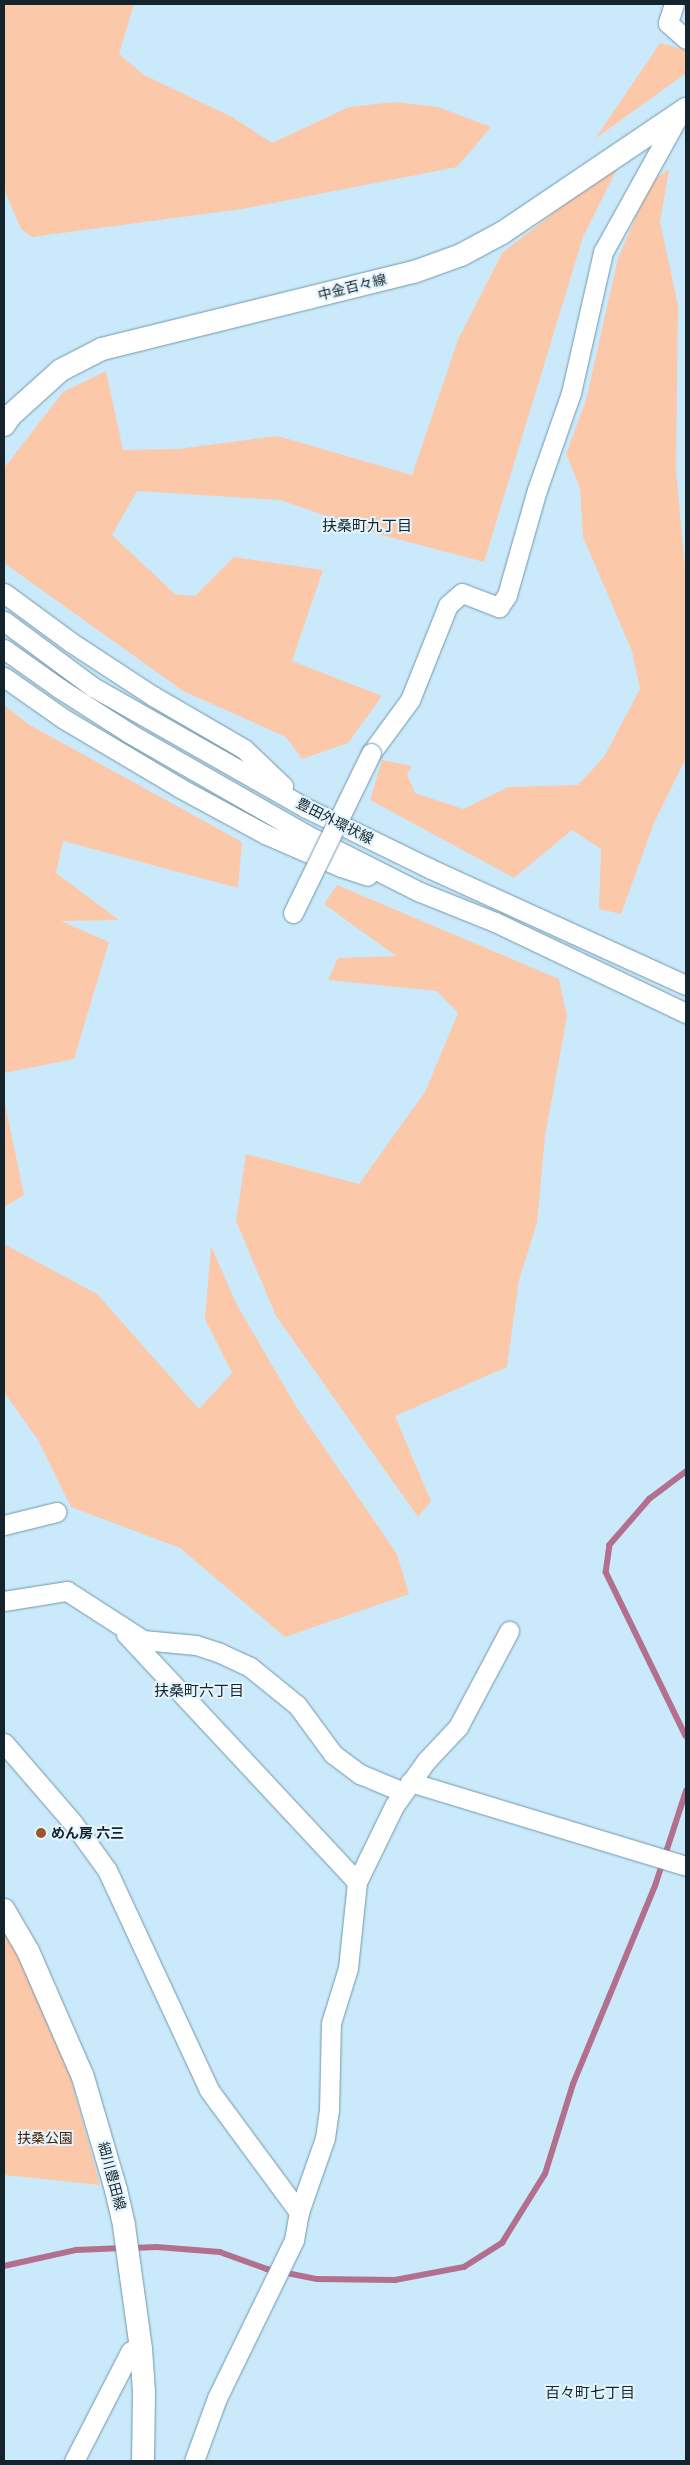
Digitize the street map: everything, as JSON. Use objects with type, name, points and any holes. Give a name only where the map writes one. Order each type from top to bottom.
[{"type":"main road","name":"中金百々線","points":[[4,425],[11,415],[61,370],[102,349],[414,272],[461,255],[502,232],[683,111]]},
{"type":"main road","name":"細川豊田線","points":[[4,1910],[28,1951],[83,2077],[98,2125],[124,2226],[140,2345],[144,2392],[143,2461]]},
{"type":"street","points":[[674,4],[668,23],[686,39]]},
{"type":"street","points":[[293,913],[371,753],[410,700],[448,605],[462,593],[499,607],[507,595],[537,490],[571,393],[603,252],[683,111]]},
{"type":"street","points":[[4,593],[72,643],[154,696],[244,749],[306,808]]},
{"type":"street","name":"豊田外環状線","points":[[4,621],[93,688],[306,808],[582,939],[686,985]]},
{"type":"street","name":"豊田外環状線","points":[[4,649],[59,688],[129,733],[298,829],[420,892],[495,922],[686,1013]]},
{"type":"street","points":[[4,677],[64,720],[180,788],[265,834],[341,867],[420,892]]},
{"type":"street","points":[[4,1525],[56,1512]]},
{"type":"street","points":[[4,1601],[67,1591],[143,1640],[196,1645],[220,1653],[250,1667],[298,1705],[333,1754],[360,1774],[682,1865]]},
{"type":"street","points":[[112,1620],[357,1882]]},
{"type":"street","points":[[194,2461],[217,2398],[294,2240],[299,2212],[325,2138],[329,2111],[331,2023],[348,1968],[357,1882],[394,1806],[426,1761],[458,1727],[509,1631]]},
{"type":"street","points":[[4,1744],[73,1823],[107,1870],[209,2090],[299,2212]]},
{"type":"street","points":[[74,2461],[130,2352],[140,2345]]},
{"type":"green space","points":[[4,4],[134,4],[119,54],[144,75],[232,117],[272,143],[349,107],[394,102],[438,107],[491,127],[457,167],[242,209],[32,237],[21,229],[6,194],[4,181]]},
{"type":"green space","points":[[660,43],[686,50],[686,73],[595,139]]},
{"type":"green space","points":[[621,161],[583,237],[484,562],[382,535],[280,500],[137,491],[112,535],[175,594],[195,596],[234,557],[323,570],[292,661],[382,696],[348,743],[302,759],[286,737],[183,691],[4,563],[4,468],[63,392],[106,371],[123,450],[178,449],[278,436],[412,475],[458,340],[502,253]]},
{"type":"green space","points":[[669,169],[660,222],[678,305],[676,469],[686,581],[686,758],[654,823],[621,914],[599,909],[601,849],[572,830],[514,878],[370,800],[382,760],[412,766],[407,774],[415,793],[463,809],[508,787],[578,785],[604,757],[640,689],[632,651],[583,537],[580,488],[566,454],[586,400],[618,258],[652,181]]},
{"type":"green space","points":[[4,705],[28,724],[242,842],[238,888],[63,841],[56,873],[119,920],[61,921],[109,942],[74,1059],[4,1073]]},
{"type":"green space","points":[[337,885],[559,979],[567,1017],[545,1136],[537,1223],[519,1280],[507,1367],[395,1416],[431,1501],[418,1517],[276,1316],[236,1221],[246,1154],[359,1184],[425,1092],[458,1013],[437,991],[328,980],[338,958],[396,956],[324,904]]},
{"type":"green space","points":[[4,1099],[24,1195],[4,1207]]},
{"type":"green space","points":[[4,1244],[97,1294],[199,1409],[232,1373],[205,1319],[211,1246],[236,1303],[297,1408],[397,1554],[409,1594],[285,1637],[180,1548],[71,1507],[38,1440],[4,1392]]},
{"type":"green space","name":"扶桑公園","points":[[4,1927],[20,1957],[69,2072],[100,2185],[4,2175]]},
{"type":"waterway","points":[[686,1472],[650,1499],[610,1545],[606,1572],[686,1736]]},
{"type":"waterway","points":[[132,2248],[157,2247],[220,2252],[267,2269],[317,2279],[395,2280],[464,2267],[502,2243],[545,2174],[573,2084],[655,1886],[686,1791]]},
{"type":"waterway","points":[[4,2266],[76,2250],[123,2248]]},
{"type":"place","name":"めん房 六三","points":[[41,1833]]},
{"type":"district","name":"扶桑町九丁目","points":[[367,526]]},
{"type":"district","name":"扶桑町六丁目","points":[[199,1691]]},
{"type":"district","name":"百々町七丁目","points":[[590,2393]]}]
